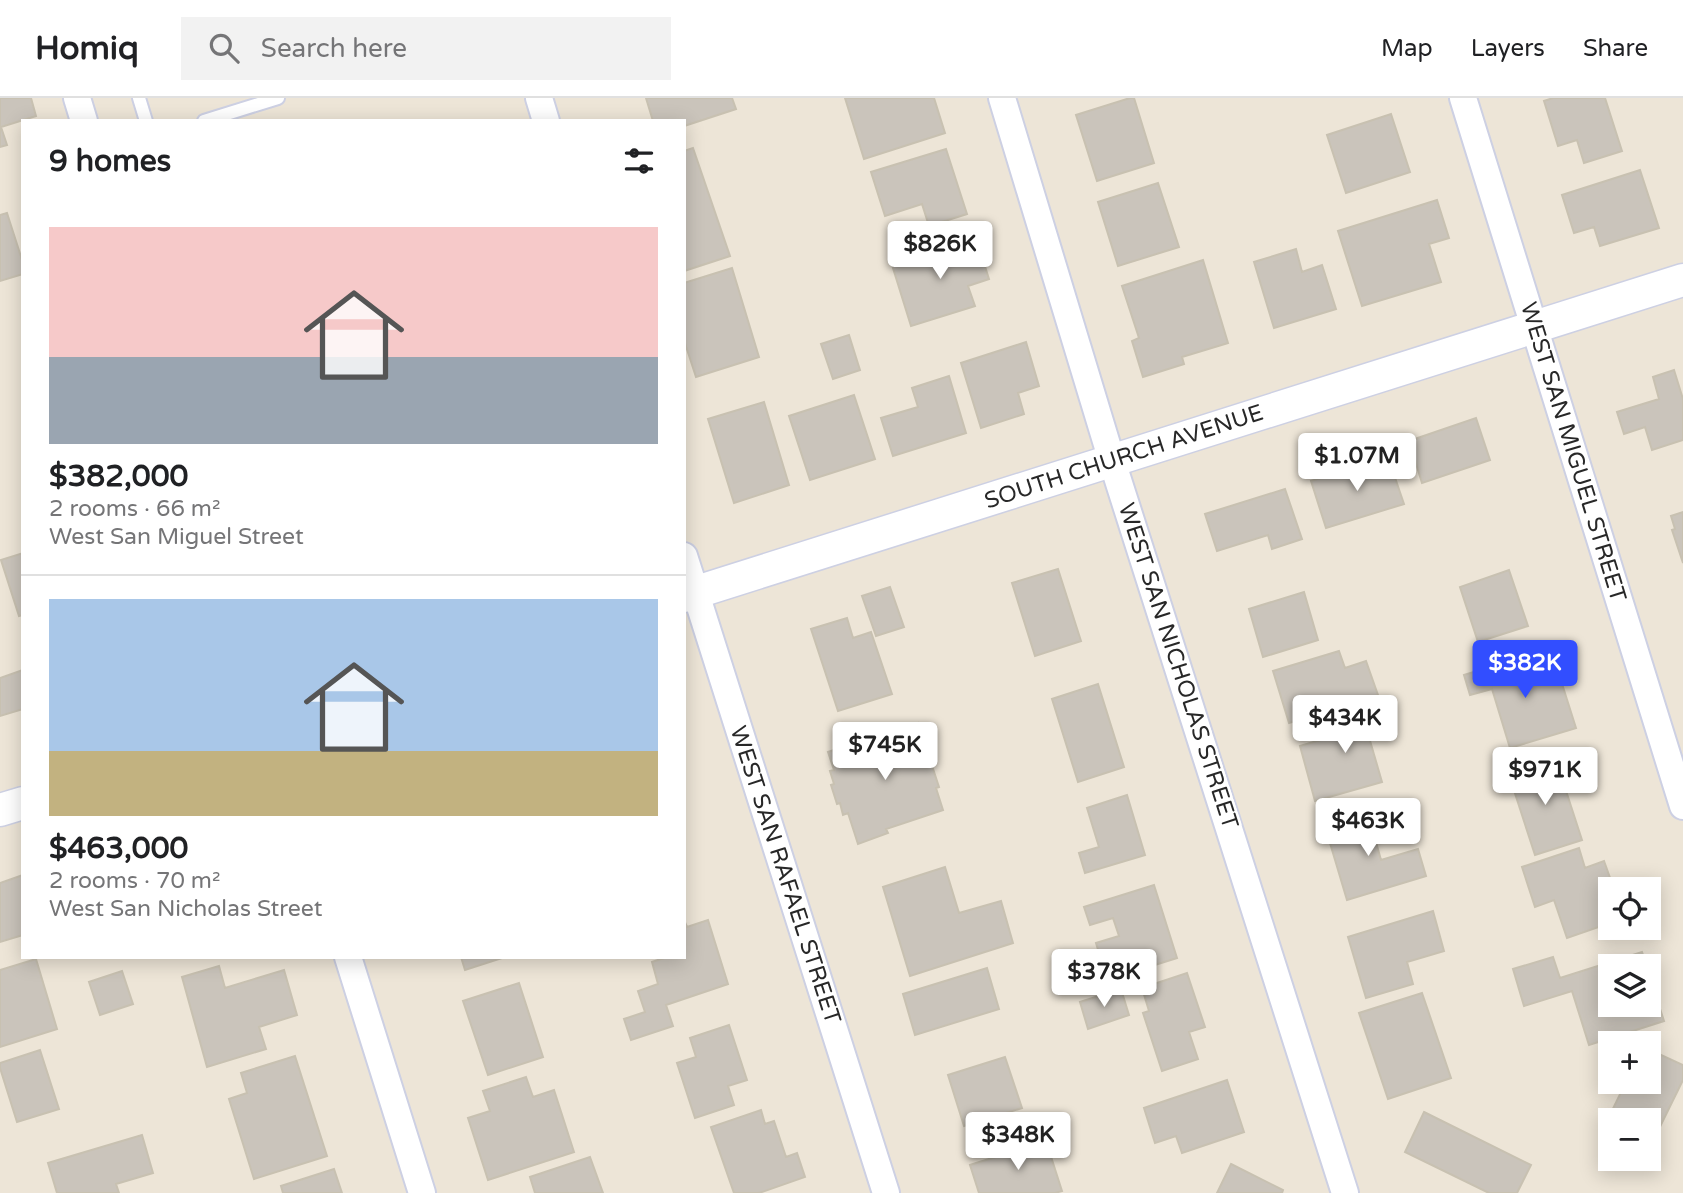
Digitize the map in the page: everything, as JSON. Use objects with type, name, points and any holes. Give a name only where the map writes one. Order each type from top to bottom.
[{"type":"street","points":[[76,98],[83,119]]},
{"type":"street","points":[[538,98],[545,119]]},
{"type":"street","name":"WEST SAN NICHOLAS STREET","points":[[1002,98],[1112,461],[1346,1193]]},
{"type":"street","name":"WEST SAN MIGUEL STREET","points":[[1463,98],[1683,806]]},
{"type":"street","name":"SOUTH CHURCH AVENUE","points":[[690,594],[1683,280]]},
{"type":"street","name":"WEST SAN RAFAEL STREET","points":[[686,569],[690,594],[887,1193]]},
{"type":"street","points":[[0,810],[21,804]]},
{"type":"street","points":[[349,959],[422,1193]]},
{"type":"lane","points":[[139,98],[145,119]]},
{"type":"lane","points":[[210,119],[278,98]]},
{"type":"building","points":[[0,98],[31,98],[36,116],[1,127],[7,145],[0,147]]},
{"type":"building","points":[[646,98],[732,98],[736,109],[686,125],[686,119],[652,119]]},
{"type":"building","points":[[845,98],[934,98],[945,133],[864,159]]},
{"type":"building","points":[[1134,98],[1154,163],[1097,181],[1076,115]]},
{"type":"building","points":[[1553,98],[1605,98],[1622,151],[1584,163],[1577,140],[1558,146],[1544,101]]},
{"type":"building","points":[[1391,114],[1410,172],[1346,193],[1327,135]]},
{"type":"building","points":[[693,148],[730,256],[686,270],[686,150]]},
{"type":"building","points":[[946,149],[967,214],[929,226],[922,204],[885,216],[871,172]]},
{"type":"building","points":[[1640,170],[1659,228],[1600,246],[1594,227],[1574,233],[1562,195]]},
{"type":"building","points":[[1158,183],[1179,247],[1118,266],[1098,202]]},
{"type":"building","points":[[1437,200],[1449,238],[1429,244],[1441,282],[1362,306],[1338,231]]},
{"type":"building","points":[[7,213],[21,257],[21,275],[0,281],[0,215]]},
{"type":"building","points":[[976,238],[989,279],[968,286],[975,306],[911,326],[892,265]]},
{"type":"building","points":[[1296,249],[1302,272],[1322,265],[1336,309],[1274,328],[1254,262]]},
{"type":"building","points":[[1203,260],[1228,343],[1182,357],[1184,364],[1143,377],[1132,341],[1139,338],[1122,286]]},
{"type":"building","points":[[732,268],[759,357],[696,377],[686,346],[686,282]]},
{"type":"building","points":[[849,335],[860,370],[833,379],[821,344]]},
{"type":"building","points":[[1026,342],[1039,386],[1018,393],[1024,414],[981,428],[961,363]]},
{"type":"building","points":[[1674,370],[1683,399],[1683,440],[1652,450],[1645,427],[1624,434],[1617,412],[1659,399],[1653,377]]},
{"type":"building","points":[[949,376],[966,433],[893,456],[881,418],[918,407],[912,388]]},
{"type":"building","points":[[854,395],[875,459],[810,480],[789,416]]},
{"type":"building","points":[[764,402],[789,485],[734,503],[708,419]]},
{"type":"building","points":[[1476,418],[1490,460],[1422,483],[1409,441]]},
{"type":"building","points":[[1388,457],[1404,504],[1326,528],[1311,481]]},
{"type":"building","points":[[1285,489],[1302,539],[1272,549],[1268,535],[1217,551],[1205,514]]},
{"type":"building","points":[[1683,512],[1683,563],[1672,530],[1675,529],[1671,516]]},
{"type":"building","points":[[21,554],[21,616],[19,616],[1,560]]},
{"type":"building","points":[[1058,569],[1081,641],[1035,656],[1012,583]]},
{"type":"building","points":[[1509,570],[1528,626],[1478,642],[1460,587]]},
{"type":"building","points":[[890,587],[904,627],[876,636],[862,596]]},
{"type":"building","points":[[1304,592],[1318,640],[1263,657],[1249,609]]},
{"type":"building","points":[[847,618],[853,638],[871,632],[892,694],[838,711],[811,629]]},
{"type":"building","points":[[1339,651],[1345,668],[1366,661],[1378,695],[1289,723],[1273,671]]},
{"type":"building","points":[[1529,655],[1535,675],[1557,668],[1576,728],[1510,748],[1492,689],[1470,695],[1464,675]]},
{"type":"building","points":[[21,671],[21,710],[0,716],[0,678]]},
{"type":"building","points":[[1098,684],[1124,767],[1078,782],[1052,699]]},
{"type":"building","points":[[1383,702],[1388,721],[1366,727],[1382,782],[1315,801],[1300,746],[1344,733],[1338,715]]},
{"type":"building","points":[[918,723],[939,787],[936,788],[943,810],[886,829],[888,833],[858,844],[848,813],[843,815],[840,803],[837,804],[831,785],[834,784],[830,771],[834,770],[828,752]]},
{"type":"building","points":[[1556,760],[1582,840],[1535,855],[1509,775]]},
{"type":"building","points":[[1127,795],[1145,855],[1085,873],[1079,853],[1099,847],[1087,808]]},
{"type":"building","points":[[1367,810],[1381,860],[1418,849],[1426,876],[1347,900],[1324,823]]},
{"type":"building","points":[[1579,848],[1585,868],[1604,861],[1610,877],[1598,877],[1598,927],[1567,938],[1554,900],[1535,907],[1522,867]]},
{"type":"building","points":[[945,867],[959,913],[1001,901],[1013,943],[910,976],[883,887]]},
{"type":"building","points":[[21,876],[21,936],[0,942],[0,883]]},
{"type":"building","points":[[1154,885],[1177,958],[1107,980],[1096,943],[1119,936],[1113,918],[1090,925],[1084,907]]},
{"type":"building","points":[[1433,911],[1444,951],[1407,962],[1413,984],[1366,998],[1348,937]]},
{"type":"building","points":[[708,920],[728,984],[666,1005],[673,1026],[631,1040],[624,1019],[645,1012],[638,991],[658,984],[652,962],[661,959],[686,959],[686,925],[687,927]]},
{"type":"building","points":[[1553,957],[1560,978],[1598,966],[1598,1017],[1661,1017],[1661,1012],[1664,1021],[1633,1031],[1598,1031],[1598,1042],[1589,1045],[1572,991],[1524,1006],[1513,969]]},
{"type":"building","points":[[36,959],[57,1029],[0,1047],[0,970]]},
{"type":"building","points":[[462,959],[499,959],[465,970]]},
{"type":"building","points":[[219,966],[225,988],[284,970],[297,1015],[259,1027],[266,1049],[207,1067],[182,977]]},
{"type":"building","points":[[987,968],[999,1009],[915,1035],[903,994]]},
{"type":"building","points":[[122,971],[133,1004],[100,1015],[89,982]]},
{"type":"building","points":[[1187,973],[1205,1027],[1189,1032],[1198,1059],[1162,1071],[1143,1013],[1149,1011],[1142,988]]},
{"type":"building","points":[[519,983],[543,1057],[488,1075],[463,1001]]},
{"type":"building","points":[[1121,989],[1129,1015],[1088,1029],[1080,1002]]},
{"type":"building","points":[[1422,993],[1451,1078],[1388,1099],[1359,1013]]},
{"type":"building","points":[[729,1025],[747,1080],[728,1086],[734,1105],[695,1118],[677,1063],[696,1057],[690,1038]]},
{"type":"building","points":[[40,1050],[59,1109],[17,1122],[0,1063]]},
{"type":"building","points":[[1661,1055],[1683,1065],[1683,1080],[1661,1125],[1661,1108],[1613,1108],[1620,1094],[1661,1094]]},
{"type":"building","points":[[295,1056],[327,1156],[254,1179],[229,1099],[247,1093],[241,1073]]},
{"type":"building","points":[[1005,1057],[1022,1108],[964,1126],[948,1075]]},
{"type":"building","points":[[526,1077],[533,1097],[554,1090],[574,1152],[488,1180],[468,1118],[490,1111],[483,1091]]},
{"type":"building","points":[[1227,1080],[1244,1132],[1182,1153],[1176,1136],[1155,1143],[1144,1108]]},
{"type":"building","points":[[761,1110],[765,1124],[774,1121],[786,1157],[797,1153],[805,1177],[759,1193],[734,1193],[711,1127]]},
{"type":"building","points":[[1424,1112],[1531,1165],[1517,1193],[1489,1193],[1405,1152]]},
{"type":"building","points":[[142,1135],[153,1173],[116,1184],[119,1193],[57,1193],[48,1163]]},
{"type":"building","points":[[1046,1141],[1062,1191],[979,1193],[970,1165]]},
{"type":"building","points":[[590,1157],[603,1193],[535,1193],[530,1177]]},
{"type":"building","points":[[1231,1164],[1283,1190],[1282,1193],[1217,1193]]},
{"type":"building","points":[[334,1169],[342,1193],[283,1193],[281,1186]]}]
